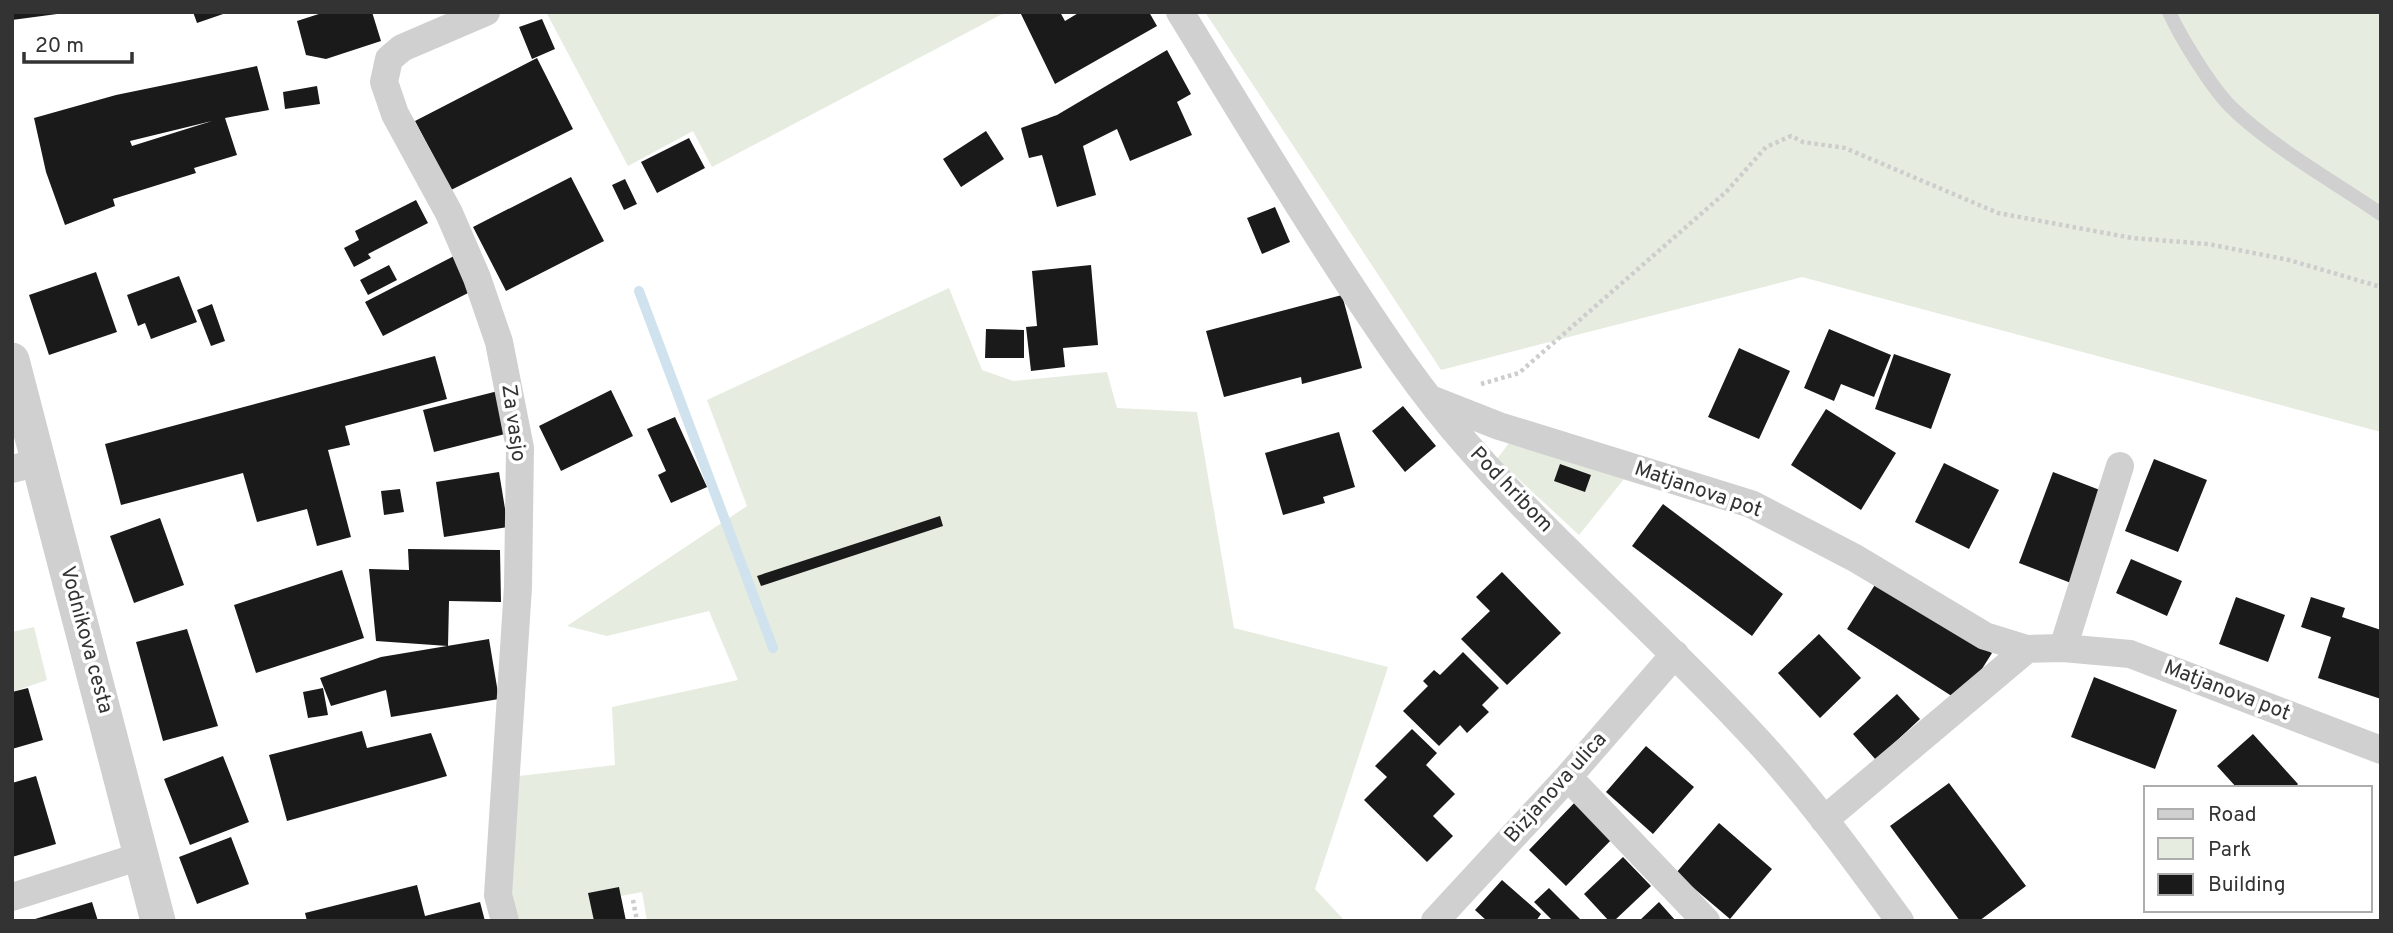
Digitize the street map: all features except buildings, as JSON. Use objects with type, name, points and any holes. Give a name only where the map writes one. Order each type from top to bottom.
[{"type":"street","name":"Za vasjo","points":[[486,12],[402,48],[388,59],[384,82],[395,114],[449,213],[477,278],[499,342],[520,448],[518,587],[498,895],[505,921]]},
{"type":"street","name":"Pod hribom","points":[[1180,12],[1294,199],[1374,321],[1430,399],[1466,444],[1506,487],[1749,730],[1824,820],[1900,921]]},
{"type":"street","name":"Vodnikova cesta","points":[[12,360],[26,466],[158,921]]},
{"type":"street","name":"Matjanova pot","points":[[1430,399],[1499,426],[1751,504],[1855,558],[1985,636],[2027,649],[2063,648],[2130,654],[2381,750]]},
{"type":"street","points":[[2063,648],[2120,466]]},
{"type":"street","points":[[1824,820],[2027,649]]},
{"type":"street","name":"Bizjanova ulica","points":[[1435,921],[1675,654]]},
{"type":"street","points":[[1568,776],[1706,921]]},
{"type":"street","points":[[12,897],[141,856]]},
{"type":"lane","points":[[2169,12],[2196,59],[2230,106],[2274,141],[2381,214]]},
{"type":"path","points":[[1430,399],[1519,373],[1726,192],[1766,147],[1791,136],[1803,142],[1845,148],[1998,213],[2132,238],[2208,244],[2289,260],[2381,287]]},
{"type":"path","points":[[634,900],[637,921]]},
{"type":"green space","points":[[546,12],[1006,12],[712,167],[693,131],[628,166]]},
{"type":"green space","points":[[1205,12],[2381,12],[2381,432],[1802,277],[1441,370]]},
{"type":"green space","points":[[949,288],[982,370],[1013,381],[1107,372],[1117,408],[1197,412],[1234,628],[1388,667],[1315,889],[1345,921],[647,921],[642,892],[621,896],[619,887],[589,893],[594,921],[516,921],[511,903],[519,776],[615,765],[612,707],[738,680],[709,611],[607,636],[567,626],[747,506],[707,400]]},
{"type":"green space","points":[[1509,443],[1624,479],[1579,535],[1497,459]]},
{"type":"green space","points":[[34,627],[47,680],[12,692],[12,632]]},
{"type":"waterway","points":[[639,291],[773,648]]}]
